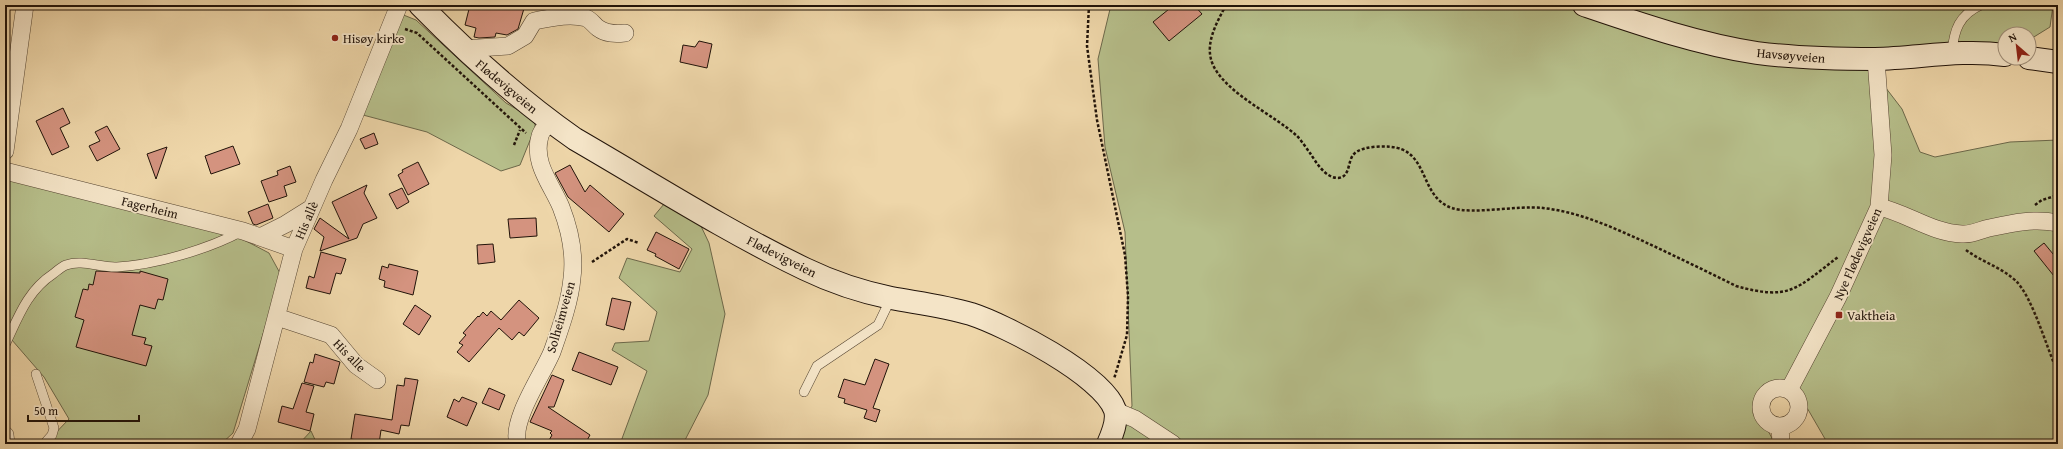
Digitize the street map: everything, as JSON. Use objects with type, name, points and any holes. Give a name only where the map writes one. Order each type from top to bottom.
[{"type":"main road","name":"Flødevigveien","points":[[420,5],[463,49],[545,128],[575,139],[730,229],[805,269],[835,282],[891,298],[946,307],[989,321],[1038,346],[1069,366],[1112,404]]},
{"type":"main road","name":"Havsøyveien","points":[[1584,5],[1649,27],[1755,52],[1785,56],[1876,59],[1952,52],[1997,55]]},
{"type":"main road","points":[[2037,59],[2058,62]]},
{"type":"main road","points":[[1108,444],[1115,424],[1112,404]]},
{"type":"street","points":[[5,151],[25,5]]},
{"type":"street","name":"His allè","points":[[239,444],[247,429],[294,249],[310,209],[349,129],[399,5]]},
{"type":"street","points":[[463,49],[508,46],[525,36],[534,21],[550,18],[578,16],[588,19],[605,31],[614,34],[625,33]]},
{"type":"street","name":"Nye Flødevigveien","points":[[1789,390],[1838,297],[1879,207],[1883,155],[1876,59]]},
{"type":"street","name":"Solheimveien","points":[[518,444],[519,419],[552,352],[572,279],[572,246],[561,206],[546,180],[540,162],[545,128]]},
{"type":"street","name":"Fagerheim","points":[[5,171],[243,230],[294,249]]},
{"type":"street","points":[[1879,207],[1894,210],[1928,226],[1951,234],[1964,234],[2010,223],[2038,220],[2058,223]]},
{"type":"street","points":[[260,237],[286,224],[310,209]]},
{"type":"street","name":"His alle","points":[[277,317],[331,335],[356,365],[377,380]]},
{"type":"street","points":[[1777,388],[1789,390],[1798,399],[1799,412],[1792,422],[1780,426],[1768,422],[1762,411],[1762,399],[1771,390],[1777,388]]},
{"type":"street","name":"Flødevigveien","points":[[1112,404],[1173,444]]},
{"type":"street","points":[[1780,426],[1781,444]]},
{"type":"street","points":[[5,435],[6,444]]},
{"type":"lane","points":[[1952,52],[1954,33],[1958,24],[1968,14],[1981,5]]},
{"type":"lane","points":[[5,345],[26,300],[41,282],[66,265],[79,263],[117,267],[152,262],[220,243],[243,230]]},
{"type":"lane","points":[[804,392],[817,366],[878,325],[891,298]]},
{"type":"lane","points":[[36,374],[54,428],[52,435],[44,444]]},
{"type":"path","points":[[1089,5],[1087,46],[1097,120],[1125,256],[1128,296],[1127,335],[1112,404]]},
{"type":"path","points":[[1226,5],[1211,37],[1210,52],[1214,67],[1224,80],[1244,97],[1298,137],[1318,165],[1328,175],[1337,178],[1344,175],[1349,169],[1353,155],[1358,151],[1378,146],[1400,148],[1411,154],[1419,164],[1431,191],[1452,208],[1468,210],[1543,208],[1595,219],[1736,286],[1759,292],[1777,294],[1792,290],[1844,252],[1863,243]]},
{"type":"path","points":[[391,24],[417,33],[520,130],[528,135],[545,128]]},
{"type":"path","points":[[514,145],[520,130]]},
{"type":"path","points":[[1951,234],[1957,243],[1973,255],[2000,269],[2017,282],[2040,326],[2058,373]]},
{"type":"path","points":[[592,262],[626,239],[640,242]]},
{"type":"green space","points":[[1111,5],[2053,5],[2050,27],[2037,35],[2037,26],[1997,26],[1997,48],[1869,66],[1902,109],[1920,152],[1935,157],[2010,142],[2058,140],[2058,444],[1828,444],[1799,394],[1776,384],[1764,423],[1775,444],[1112,444],[1132,406],[1125,232],[1105,147],[1098,59]]},
{"type":"green space","points":[[401,14],[416,20],[506,103],[535,120],[535,128],[520,165],[501,171],[427,132],[363,115]]},
{"type":"green space","points":[[5,166],[208,221],[269,253],[281,275],[233,433],[221,444],[45,444],[69,419],[44,377],[5,332]]},
{"type":"green space","points":[[664,204],[700,224],[709,243],[725,314],[708,395],[683,444],[620,444],[647,371],[612,350],[615,343],[649,341],[657,312],[619,278],[627,258],[680,272],[692,249],[654,216]]},
{"type":"green space","points":[[311,431],[317,444],[299,444]]},
{"type":"building","points":[[470,5],[485,5],[502,9],[503,5],[525,5],[518,29],[507,35],[496,33],[495,37],[479,38],[474,37],[476,28],[465,25]]},
{"type":"building","points":[[1174,5],[1194,5],[1202,14],[1169,41],[1153,22]]},
{"type":"building","points":[[699,41],[712,44],[707,68],[680,62],[683,45],[695,47]]},
{"type":"building","points":[[63,108],[70,123],[60,128],[69,147],[52,155],[36,121]]},
{"type":"building","points":[[107,126],[120,149],[97,161],[89,146],[100,141],[95,132]]},
{"type":"building","points":[[374,133],[378,144],[365,149],[360,139]]},
{"type":"building","points":[[233,146],[240,164],[211,174],[205,156]]},
{"type":"building","points":[[167,147],[156,179],[147,154]]},
{"type":"building","points":[[418,162],[429,184],[408,195],[398,175],[403,172],[402,170]]},
{"type":"building","points":[[570,165],[585,192],[590,185],[624,214],[609,232],[568,197],[555,173]]},
{"type":"building","points":[[290,166],[296,182],[284,186],[287,196],[269,202],[261,181],[278,175],[277,171]]},
{"type":"building","points":[[367,185],[364,193],[377,218],[363,224],[357,238],[320,251],[324,237],[314,229],[320,218],[349,239],[332,202]]},
{"type":"building","points":[[402,188],[409,202],[397,209],[389,194]]},
{"type":"building","points":[[268,204],[273,218],[256,225],[253,224],[248,212]]},
{"type":"building","points":[[536,218],[537,236],[510,238],[508,219]]},
{"type":"building","points":[[656,232],[689,249],[679,269],[647,250]]},
{"type":"building","points":[[2044,243],[2058,260],[2058,281],[2034,251]]},
{"type":"building","points":[[493,244],[495,262],[478,264],[477,245]]},
{"type":"building","points":[[321,252],[346,259],[341,274],[336,273],[330,294],[306,288],[309,276],[314,278]]},
{"type":"building","points":[[389,264],[418,271],[413,295],[384,287],[385,281],[379,279],[382,266],[388,268]]},
{"type":"building","points":[[96,271],[140,273],[140,271],[168,279],[163,300],[158,299],[155,309],[140,305],[132,335],[146,338],[144,344],[152,346],[146,366],[76,347],[84,320],[75,317],[83,289],[88,290],[89,284],[93,285]]},
{"type":"building","points":[[612,298],[631,302],[624,330],[606,325]]},
{"type":"building","points":[[519,300],[539,318],[524,336],[519,332],[512,340],[499,328],[469,362],[457,352],[463,345],[459,343],[466,335],[463,333],[478,316],[479,317],[483,312],[487,316],[491,311],[501,320]]},
{"type":"building","points":[[415,305],[431,316],[419,335],[403,324]]},
{"type":"building","points":[[579,352],[618,367],[611,385],[572,370]]},
{"type":"building","points":[[315,354],[340,362],[334,384],[326,382],[324,387],[304,382],[310,362],[313,363]]},
{"type":"building","points":[[875,359],[889,364],[873,408],[880,410],[876,422],[864,418],[867,410],[844,403],[845,399],[838,397],[844,379],[865,385]]},
{"type":"building","points":[[552,375],[564,380],[554,407],[548,407],[590,435],[585,444],[547,444],[552,435],[550,433],[552,431],[530,422]]},
{"type":"building","points":[[405,378],[418,380],[409,426],[401,425],[399,434],[381,430],[379,444],[351,439],[355,414],[392,420],[397,385],[404,386]]},
{"type":"building","points":[[302,383],[314,386],[306,412],[314,414],[310,431],[278,422],[282,406],[293,409]]},
{"type":"building","points":[[489,388],[505,395],[499,410],[482,403]]},
{"type":"building","points":[[462,397],[477,403],[467,426],[447,417],[454,399],[459,402]]},
{"type":"place","name":"Hisøy kirke","points":[[335,38]]},
{"type":"place","name":"Vaktheia","points":[[1839,315]]}]
